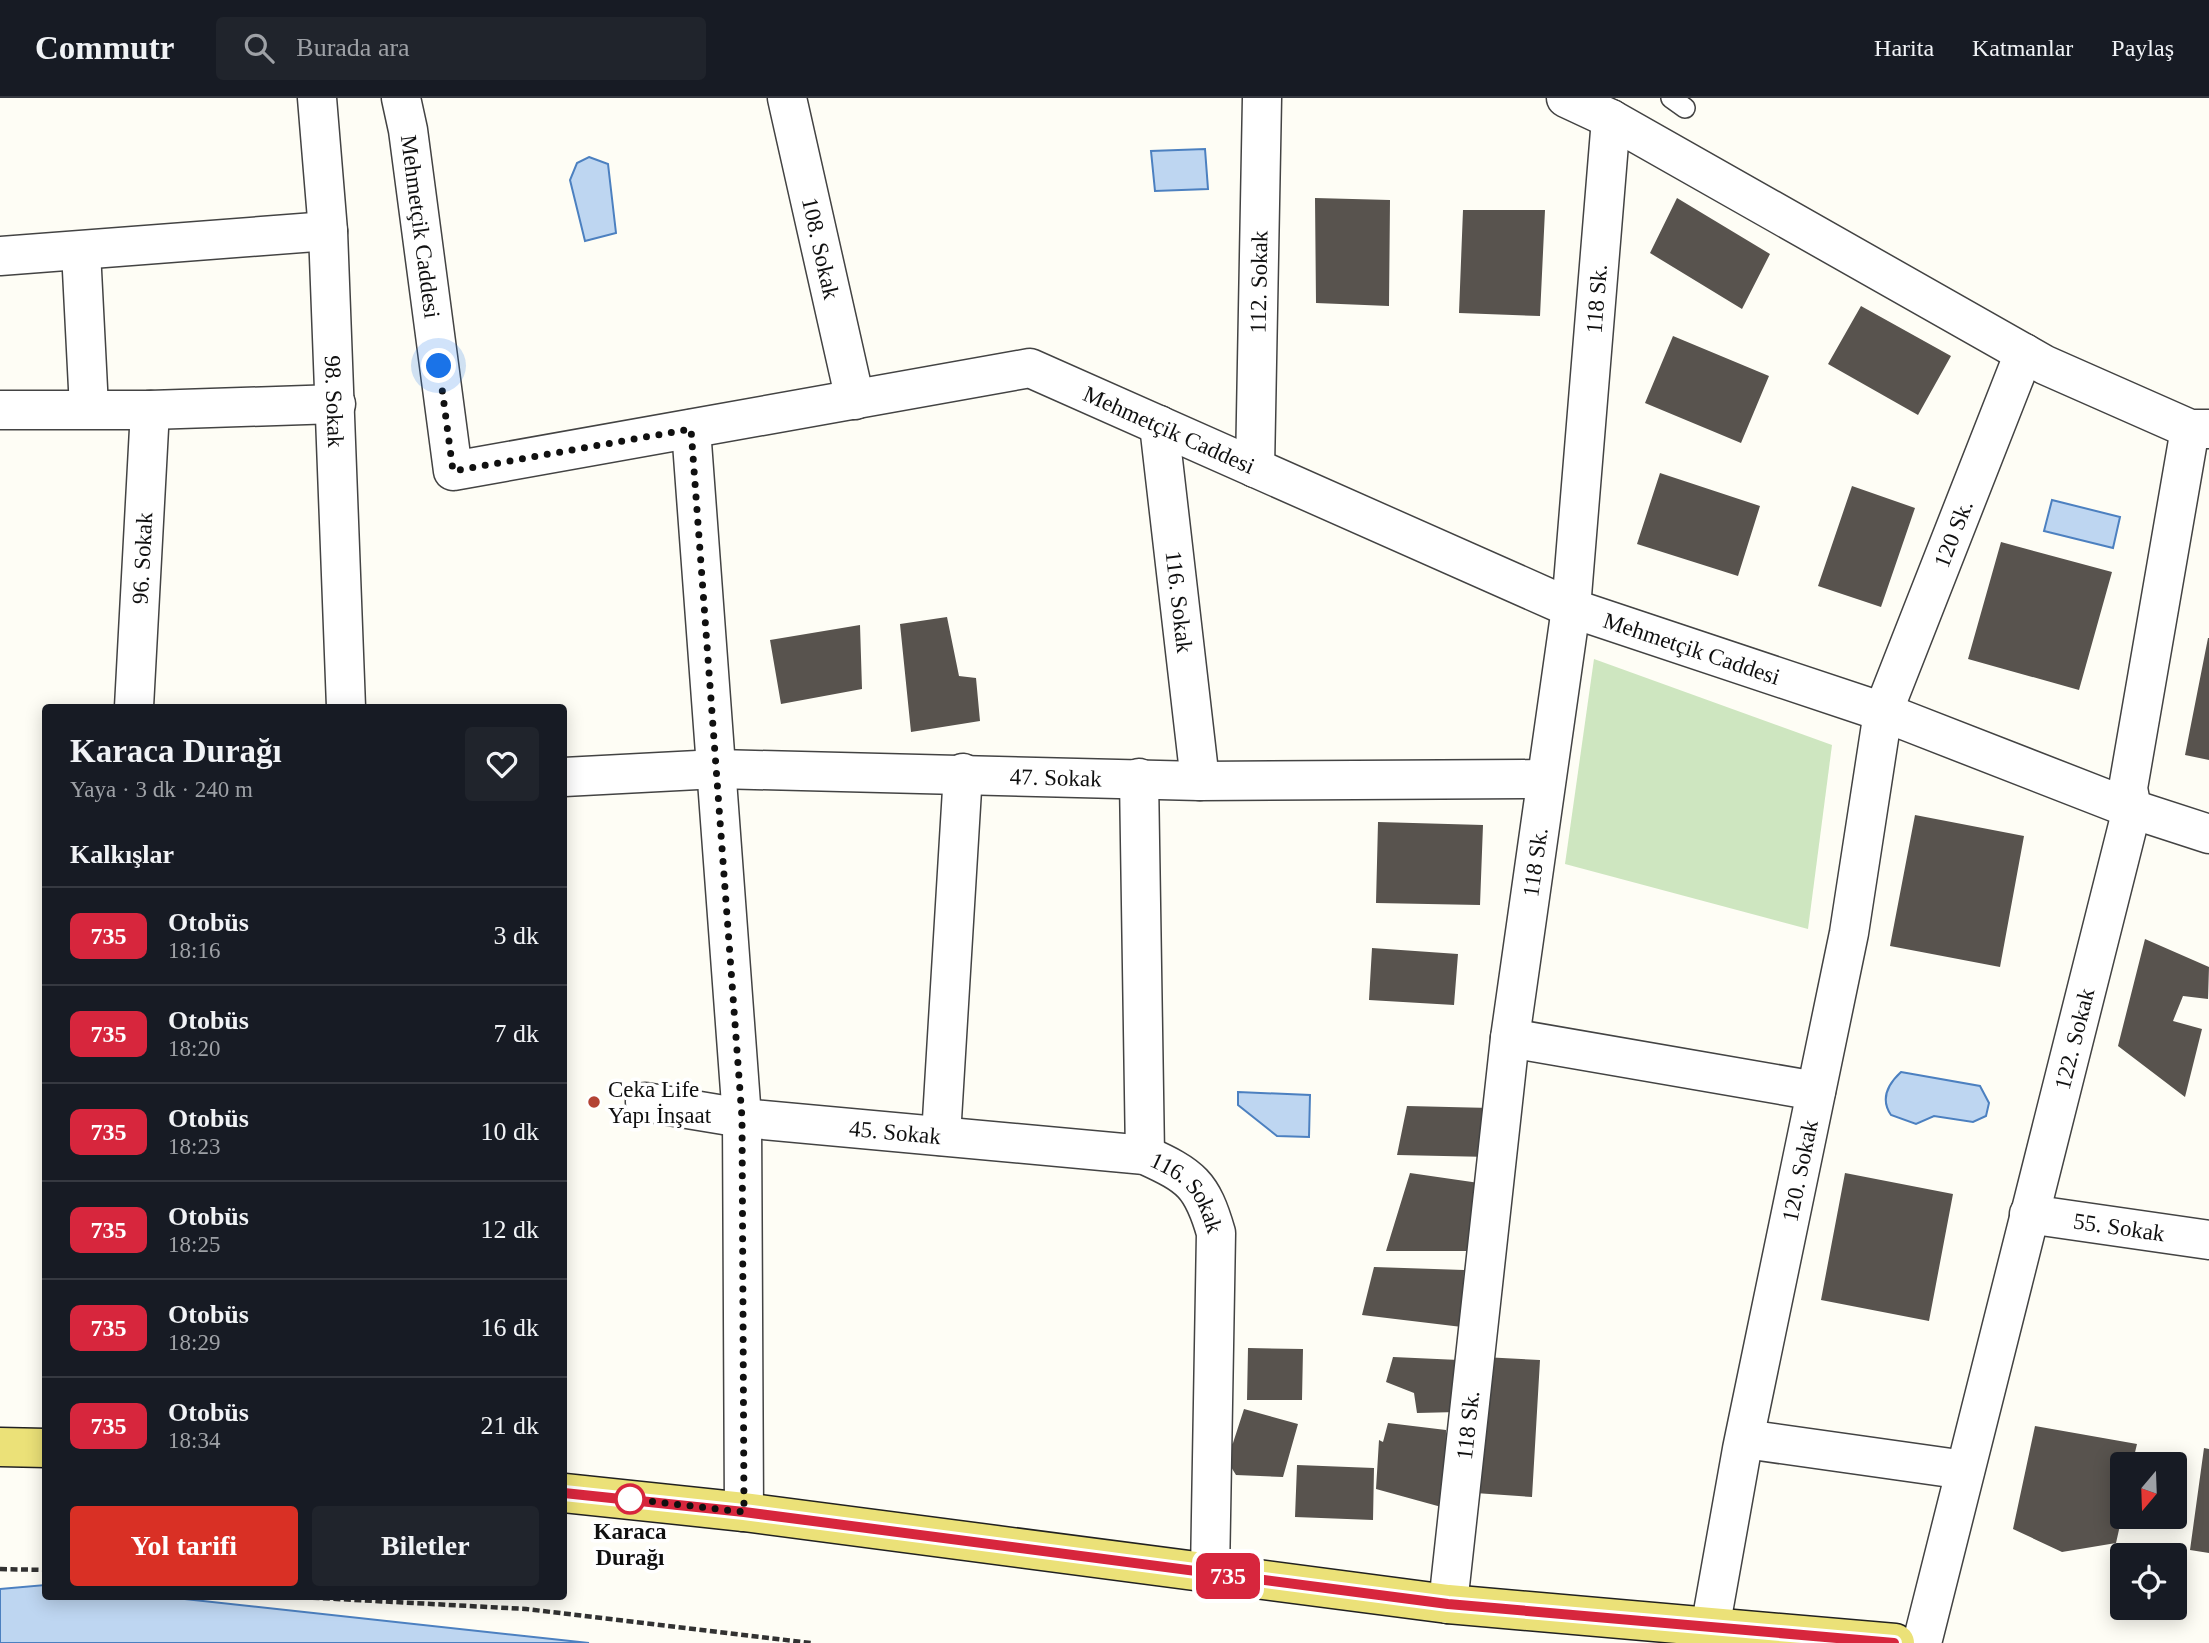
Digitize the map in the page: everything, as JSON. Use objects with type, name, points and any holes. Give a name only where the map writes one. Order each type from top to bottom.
[{"type":"main road","points":[[0,1447],[42,1448]]},
{"type":"main road","points":[[567,1493],[744,1512],[1448,1604],[1710,1629],[1895,1643]]},
{"type":"street","name":"98. Sokak","points":[[317,98],[328,230],[346,704]]},
{"type":"street","name":"Mehmetçik Caddesi","points":[[401,98],[453,471],[1030,368],[1571,608],[1883,712],[2132,809],[2209,834]]},
{"type":"street","name":"108. Sokak","points":[[787,98],[855,400]]},
{"type":"street","name":"112. Sokak","points":[[1255,468],[1262,98]]},
{"type":"street","points":[[1566,98],[1611,119],[2024,353],[2200,429]]},
{"type":"street","name":"118 Sk.","points":[[1448,1604],[1510,1038],[1571,608],[1611,119]]},
{"type":"street","points":[[0,256],[328,230]]},
{"type":"street","points":[[81,251],[89,408]]},
{"type":"street","name":"120 Sk.","points":[[1883,712],[2024,353]]},
{"type":"street","points":[[0,410],[150,410],[336,404]]},
{"type":"street","name":"96. Sokak","points":[[134,704],[150,410]]},
{"type":"street","name":"116. Sokak","points":[[1159,425],[1200,781]]},
{"type":"street","points":[[691,429],[742,1118],[744,1512]]},
{"type":"street","name":"122. Sokak","points":[[1922,1643],[2132,809],[2128,788],[2200,429]]},
{"type":"street","name":"120. Sokak","points":[[1710,1629],[1745,1439],[1849,933],[1883,712]]},
{"type":"street","name":"47. Sokak","points":[[567,777],[717,769],[963,773],[1200,781],[1546,779]]},
{"type":"street","points":[[941,1136],[963,773]]},
{"type":"street","name":"116. Sokak","points":[[1139,778],[1145,1155],[1181,1171],[1206,1199],[1216,1234],[1210,1573]]},
{"type":"street","points":[[1510,1038],[1816,1091]]},
{"type":"street","name":"45. Sokak","points":[[645,1101],[742,1118],[1145,1155]]},
{"type":"street","name":"55. Sokak","points":[[2029,1214],[2209,1240]]},
{"type":"street","points":[[1745,1439],[1965,1470]]},
{"type":"path","points":[[0,1569],[42,1570]]},
{"type":"path","points":[[356,1600],[526,1609],[811,1643]]},
{"type":"green space","points":[[1594,659],[1832,745],[1808,929],[1565,864]]},
{"type":"water","points":[[1205,149],[1208,189],[1155,191],[1151,151]]},
{"type":"water","points":[[589,157],[608,164],[616,233],[585,241],[570,180],[577,163]]},
{"type":"water","points":[[2052,500],[2120,517],[2113,548],[2044,531]]},
{"type":"water","points":[[1901,1072],[1980,1086],[1989,1103],[1986,1116],[1973,1122],[1934,1116],[1916,1124],[1891,1115],[1886,1103],[1887,1092]]},
{"type":"water","points":[[1238,1092],[1310,1095],[1309,1137],[1277,1136],[1238,1105]]},
{"type":"water","points":[[42,1585],[42,1600],[194,1600],[589,1643],[0,1643],[0,1589]]},
{"type":"building","points":[[1315,198],[1390,200],[1389,306],[1316,303]]},
{"type":"building","points":[[1677,198],[1770,254],[1742,309],[1650,253]]},
{"type":"building","points":[[1463,210],[1545,210],[1540,316],[1459,313]]},
{"type":"building","points":[[1861,306],[1951,356],[1918,415],[1828,364]]},
{"type":"building","points":[[1673,336],[1769,376],[1741,443],[1645,403]]},
{"type":"building","points":[[1660,473],[1760,506],[1738,576],[1637,544]]},
{"type":"building","points":[[1852,486],[1915,508],[1881,607],[1818,586]]},
{"type":"building","points":[[2001,542],[2112,572],[2079,690],[1968,659]]},
{"type":"building","points":[[947,617],[959,676],[976,678],[980,721],[911,732],[900,624]]},
{"type":"building","points":[[860,625],[862,689],[781,704],[770,640]]},
{"type":"building","points":[[2209,638],[2209,760],[2185,755]]},
{"type":"building","points":[[1915,815],[2024,836],[2000,967],[1890,946]]},
{"type":"building","points":[[1378,822],[1483,825],[1480,905],[1376,903]]},
{"type":"building","points":[[2145,939],[2209,967],[2208,999],[2183,996],[2173,1021],[2202,1029],[2185,1097],[2118,1046]]},
{"type":"building","points":[[1372,948],[1458,954],[1454,1005],[1369,1000]]},
{"type":"building","points":[[1407,1106],[1491,1108],[1490,1157],[1397,1155]]},
{"type":"building","points":[[1410,1173],[1479,1183],[1475,1251],[1386,1251]]},
{"type":"building","points":[[1845,1173],[1953,1194],[1929,1321],[1821,1300]]},
{"type":"building","points":[[1374,1267],[1464,1270],[1462,1327],[1362,1315]]},
{"type":"building","points":[[1248,1348],[1303,1349],[1302,1400],[1247,1400]]},
{"type":"building","points":[[1393,1357],[1459,1360],[1457,1412],[1417,1413],[1414,1393],[1386,1382]]},
{"type":"building","points":[[1483,1357],[1540,1360],[1532,1497],[1475,1493]]},
{"type":"building","points":[[1244,1409],[1298,1424],[1283,1477],[1236,1475],[1223,1454],[1233,1443]]},
{"type":"building","points":[[1388,1423],[1446,1430],[1445,1508],[1376,1489],[1379,1440],[1383,1442]]},
{"type":"building","points":[[2035,1426],[2137,1444],[2135,1452],[2110,1452],[2110,1530],[2119,1530],[2116,1543],[2062,1552],[2013,1529]]},
{"type":"building","points":[[2204,1448],[2209,1449],[2209,1553],[2190,1550]]},
{"type":"building","points":[[1297,1465],[1374,1468],[1373,1520],[1295,1517]]},
{"type":"bus line","name":"735","points":[[567,1493],[744,1512],[1448,1604],[1894,1643]]},
{"type":"place","name":"Ceka Life Yapı İnşaat","points":[[594,1102]]},
{"type":"place","name":"Karaca Durağı","points":[[630,1499]]},
{"type":"route","points":[[439,366],[453,471],[691,429],[742,1118],[744,1512],[630,1499]]}]
